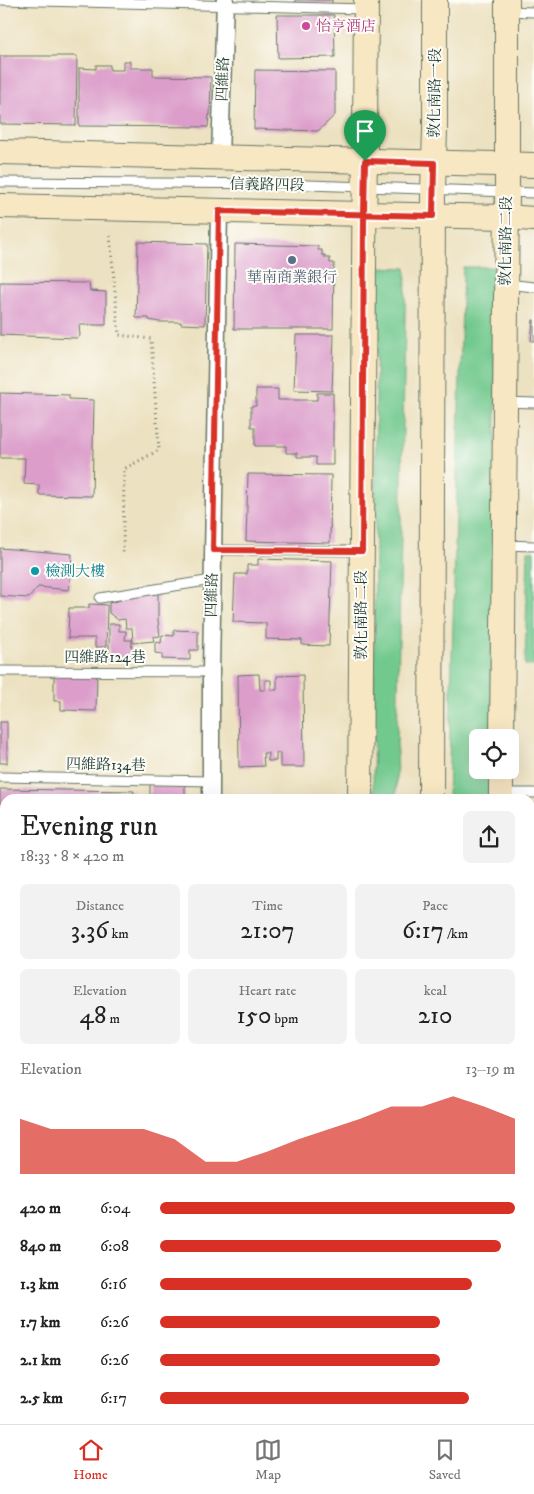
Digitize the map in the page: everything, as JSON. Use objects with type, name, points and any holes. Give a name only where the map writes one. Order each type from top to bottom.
[{"type":"main road","name":"敦化南路一段","points":[[433,216],[435,0]]},
{"type":"main road","points":[[365,161],[366,4]]},
{"type":"main road","points":[[507,5],[507,164]]},
{"type":"main road","name":"信義路四段","points":[[0,152],[534,165]]},
{"type":"main road","name":"敦化南路二段","points":[[360,794],[365,161]]},
{"type":"main road","name":"敦化南路二段","points":[[502,729],[507,164]]},
{"type":"main road","name":"信義路四段","points":[[0,206],[534,218]]},
{"type":"main road","points":[[431,794],[433,216]]},
{"type":"main road","points":[[501,779],[501,794]]},
{"type":"street","name":"四維路","points":[[220,157],[225,3]]},
{"type":"street","name":"四維路","points":[[211,794],[210,672],[219,211]]},
{"type":"lane","points":[[1,0],[366,4]]},
{"type":"lane","points":[[507,5],[534,12]]},
{"type":"lane","name":"信義路四段","points":[[0,182],[280,184],[534,193]]},
{"type":"lane","points":[[506,284],[534,287]]},
{"type":"lane","points":[[505,402],[534,403]]},
{"type":"lane","points":[[503,545],[534,546]]},
{"type":"lane","points":[[213,550],[362,551]]},
{"type":"lane","points":[[100,598],[212,580]]},
{"type":"lane","name":"四維路124巷","points":[[0,671],[210,672]]},
{"type":"lane","name":"四維路134巷","points":[[0,777],[210,781]]},
{"type":"path","points":[[110,236],[119,335],[151,338],[159,450],[124,469],[123,556]]},
{"type":"green space","points":[[377,267],[406,268],[396,794],[373,794]]},
{"type":"green space","points":[[463,267],[493,267],[496,412],[492,729],[469,729],[469,779],[492,779],[491,794],[448,794]]},
{"type":"green space","points":[[528,551],[534,551],[534,666],[525,665]]},
{"type":"building","points":[[295,0],[332,0],[332,4],[295,4]]},
{"type":"building","name":"怡亨酒店","points":[[277,15],[334,15],[335,57],[278,58]]},
{"type":"building","points":[[0,56],[77,56],[76,125],[0,124]]},
{"type":"building","points":[[123,61],[130,61],[130,68],[153,68],[153,76],[211,77],[208,127],[79,126],[79,68],[96,69],[96,65],[110,65],[110,70],[123,70]]},
{"type":"building","points":[[255,70],[335,71],[335,115],[318,131],[254,129]]},
{"type":"building","points":[[138,242],[207,244],[205,325],[159,322],[149,320],[149,318],[136,318]]},
{"type":"building","points":[[235,244],[318,246],[318,250],[322,250],[322,255],[325,255],[325,258],[330,258],[330,263],[334,263],[333,329],[234,329]]},
{"type":"building","points":[[0,282],[89,283],[90,291],[106,292],[106,325],[79,325],[80,336],[77,338],[0,335]]},
{"type":"building","points":[[533,320],[534,341],[531,341]]},
{"type":"building","points":[[296,335],[334,335],[332,391],[294,390]]},
{"type":"building","points":[[256,389],[278,389],[278,400],[317,400],[317,393],[333,393],[333,465],[316,465],[316,457],[297,457],[297,453],[286,453],[286,446],[255,446],[255,427],[251,427],[251,406],[256,406]]},
{"type":"building","points":[[0,393],[69,395],[69,399],[94,400],[92,496],[39,495],[39,485],[24,484],[25,458],[0,458]]},
{"type":"building","points":[[248,474],[331,475],[330,543],[246,541]]},
{"type":"building","name":"檢測大樓","points":[[0,548],[72,554],[69,590],[38,587],[29,598],[0,596]]},
{"type":"building","points":[[258,559],[332,561],[329,646],[302,645],[302,640],[266,639],[266,623],[233,622],[235,574],[247,574],[247,565],[258,565]]},
{"type":"building","points":[[158,590],[160,636],[153,637],[154,641],[133,643],[132,628],[126,628],[125,619],[118,620],[109,613],[109,603]]},
{"type":"building","points":[[89,604],[107,605],[106,647],[95,647],[95,638],[68,638],[69,608],[89,608]]},
{"type":"building","points":[[109,624],[119,624],[119,631],[126,631],[125,640],[132,640],[131,659],[109,658]]},
{"type":"building","points":[[174,630],[198,631],[198,650],[190,650],[190,660],[162,659],[162,654],[155,653],[155,642],[161,643],[162,635],[174,636]]},
{"type":"building","points":[[54,673],[97,674],[96,711],[61,710],[61,701],[54,701]]},
{"type":"building","points":[[259,674],[260,690],[265,690],[265,680],[271,680],[271,690],[277,690],[277,676],[303,675],[304,767],[280,767],[280,753],[276,753],[276,761],[268,761],[268,753],[263,753],[264,766],[239,767],[238,675]]},
{"type":"building","points":[[0,722],[7,722],[7,763],[0,763]]},
{"type":"building","points":[[150,782],[185,782],[185,794],[150,794]]},
{"type":"building","points":[[0,789],[134,791],[134,794],[0,794]]},
{"type":"place","name":"怡亨酒店","points":[[306,26]]},
{"type":"place","name":"華南商業銀行","points":[[292,260]]},
{"type":"place","name":"檢測大樓","points":[[35,571]]},
{"type":"route","points":[[365,161],[364,214],[362,551],[213,550],[219,211],[364,214],[433,216],[434,163],[365,161]]}]
